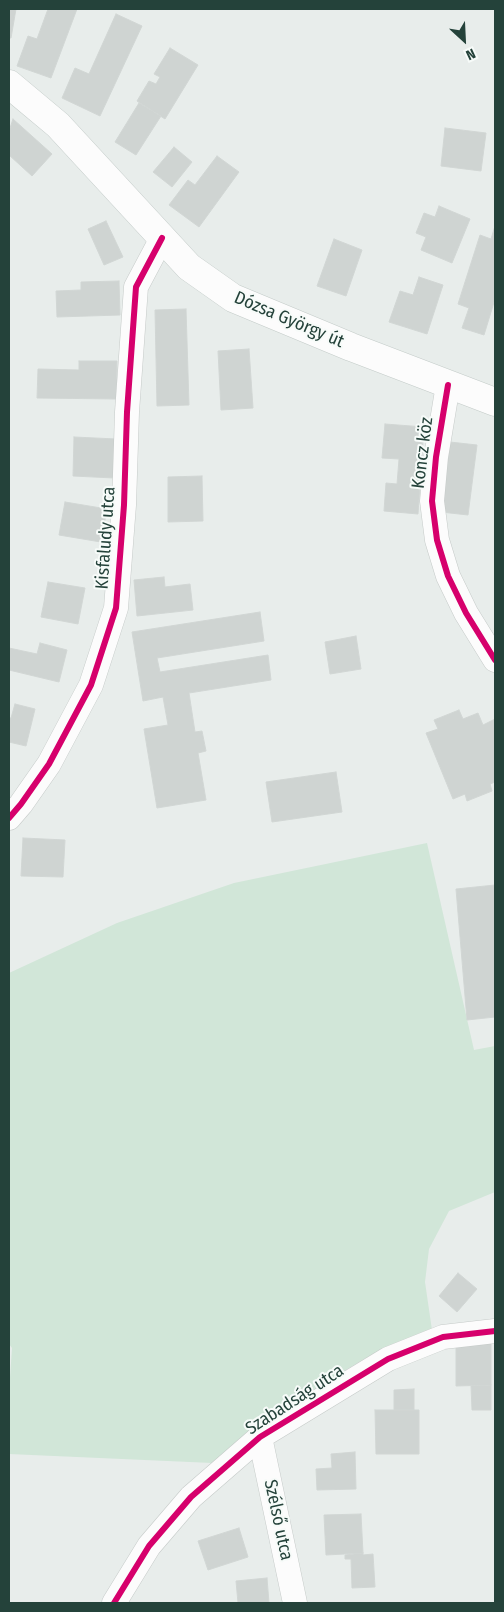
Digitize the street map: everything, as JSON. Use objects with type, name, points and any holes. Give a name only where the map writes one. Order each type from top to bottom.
[{"type":"main road","name":"Dózsa György út","points":[[9,84],[58,125],[189,267],[233,298],[351,347],[495,402]]},
{"type":"street","name":"Kisfaludy utca","points":[[9,818],[49,764],[91,685],[116,608],[124,505],[127,412],[136,287],[162,238]]},
{"type":"street","name":"Koncz köz","points":[[448,385],[436,457],[432,501],[437,540],[448,576],[466,613],[495,660]]},
{"type":"street","name":"Szabadság utca","points":[[114,1603],[149,1546],[191,1497],[260,1437],[388,1359],[443,1337],[495,1332]]},
{"type":"street","name":"Szélső utca","points":[[260,1437],[295,1603]]},
{"type":"green space","points":[[427,843],[474,1050],[495,1046],[495,1192],[449,1211],[429,1249],[425,1282],[433,1337],[366,1358],[322,1384],[278,1417],[235,1464],[9,1454],[9,1392],[12,1348],[9,1344],[9,973],[117,923],[234,883]]},
{"type":"building","points":[[9,9],[16,9],[11,38],[9,38]]},
{"type":"building","points":[[48,9],[77,9],[51,78],[17,66],[28,36],[37,39]]},
{"type":"building","points":[[116,14],[142,26],[100,116],[62,98],[75,68],[89,74]]},
{"type":"building","points":[[170,48],[198,65],[165,119],[137,101],[149,81],[156,84],[160,77],[154,74]]},
{"type":"building","points":[[139,103],[161,116],[136,155],[115,142]]},
{"type":"building","points":[[13,119],[52,154],[32,176],[9,155],[9,131]]},
{"type":"building","points":[[445,128],[486,133],[481,171],[441,166]]},
{"type":"building","points":[[174,147],[192,162],[172,187],[153,172]]},
{"type":"building","points":[[217,156],[239,172],[199,227],[169,205],[188,180],[195,185]]},
{"type":"building","points":[[439,206],[470,219],[452,263],[421,250],[426,237],[416,233],[424,213],[435,217]]},
{"type":"building","points":[[106,221],[123,257],[104,265],[88,229]]},
{"type":"building","points":[[495,226],[495,299],[484,335],[462,328],[469,308],[458,304],[480,235],[491,239]]},
{"type":"building","points":[[334,239],[362,250],[346,296],[317,286]]},
{"type":"building","points":[[419,277],[443,285],[427,334],[389,322],[400,291],[413,295]]},
{"type":"building","points":[[119,281],[120,315],[57,317],[56,291],[81,290],[81,282]]},
{"type":"building","points":[[186,309],[189,405],[157,406],[155,310]]},
{"type":"building","points":[[249,349],[253,408],[221,410],[218,351]]},
{"type":"building","points":[[79,361],[117,361],[116,399],[37,398],[38,369],[79,370]]},
{"type":"building","points":[[385,424],[424,427],[418,514],[384,511],[386,483],[397,484],[399,459],[382,458]]},
{"type":"building","points":[[74,437],[116,439],[114,478],[73,476]]},
{"type":"building","points":[[450,442],[477,445],[468,515],[441,512]]},
{"type":"building","points":[[202,476],[203,521],[168,522],[168,477]]},
{"type":"building","points":[[65,502],[107,509],[101,542],[59,535]]},
{"type":"building","points":[[164,577],[165,587],[190,584],[193,610],[137,616],[134,580]]},
{"type":"building","points":[[48,582],[85,588],[78,624],[41,617]]},
{"type":"building","points":[[260,612],[264,641],[157,658],[160,672],[268,655],[271,680],[189,693],[195,732],[202,731],[206,751],[198,753],[206,800],[157,808],[144,729],[168,725],[163,697],[143,701],[132,632]]},
{"type":"building","points":[[356,636],[361,669],[330,674],[325,642]]},
{"type":"building","points":[[40,643],[67,650],[59,682],[9,670],[9,648],[37,654]]},
{"type":"building","points":[[15,704],[35,709],[26,746],[9,742],[9,718],[11,718]]},
{"type":"building","points":[[459,710],[463,719],[478,713],[483,725],[495,719],[495,782],[490,784],[492,791],[467,801],[465,794],[453,799],[426,733],[438,729],[434,720]]},
{"type":"building","points":[[336,772],[342,812],[272,822],[266,782]]},
{"type":"building","points":[[23,838],[65,840],[63,877],[21,876]]},
{"type":"building","points":[[495,885],[495,1017],[467,1020],[456,889]]},
{"type":"building","points":[[458,1273],[477,1289],[457,1312],[439,1296]]},
{"type":"building","points":[[456,1343],[491,1343],[491,1385],[456,1386]]},
{"type":"building","points":[[491,1385],[491,1410],[472,1410],[471,1386]]},
{"type":"building","points":[[414,1389],[414,1410],[394,1410],[394,1390]]},
{"type":"building","points":[[375,1410],[419,1410],[419,1454],[376,1454]]},
{"type":"building","points":[[355,1452],[356,1489],[317,1490],[316,1469],[332,1468],[331,1454]]},
{"type":"building","points":[[361,1514],[363,1553],[326,1555],[324,1515]]},
{"type":"building","points":[[239,1528],[248,1557],[208,1570],[198,1541]]},
{"type":"building","points":[[363,1553],[363,1555],[373,1554],[375,1587],[352,1588],[351,1559],[345,1559],[345,1555]]},
{"type":"building","points":[[267,1578],[269,1603],[238,1603],[236,1581]]},
{"type":"cycle path","points":[[9,818],[49,764],[91,685],[116,608],[124,505],[127,412],[136,287],[162,238]]},
{"type":"cycle path","points":[[448,385],[436,457],[432,501],[437,540],[448,576],[466,613],[495,660]]},
{"type":"cycle path","points":[[114,1603],[149,1546],[191,1497],[260,1437],[388,1359],[443,1337],[495,1331]]}]
